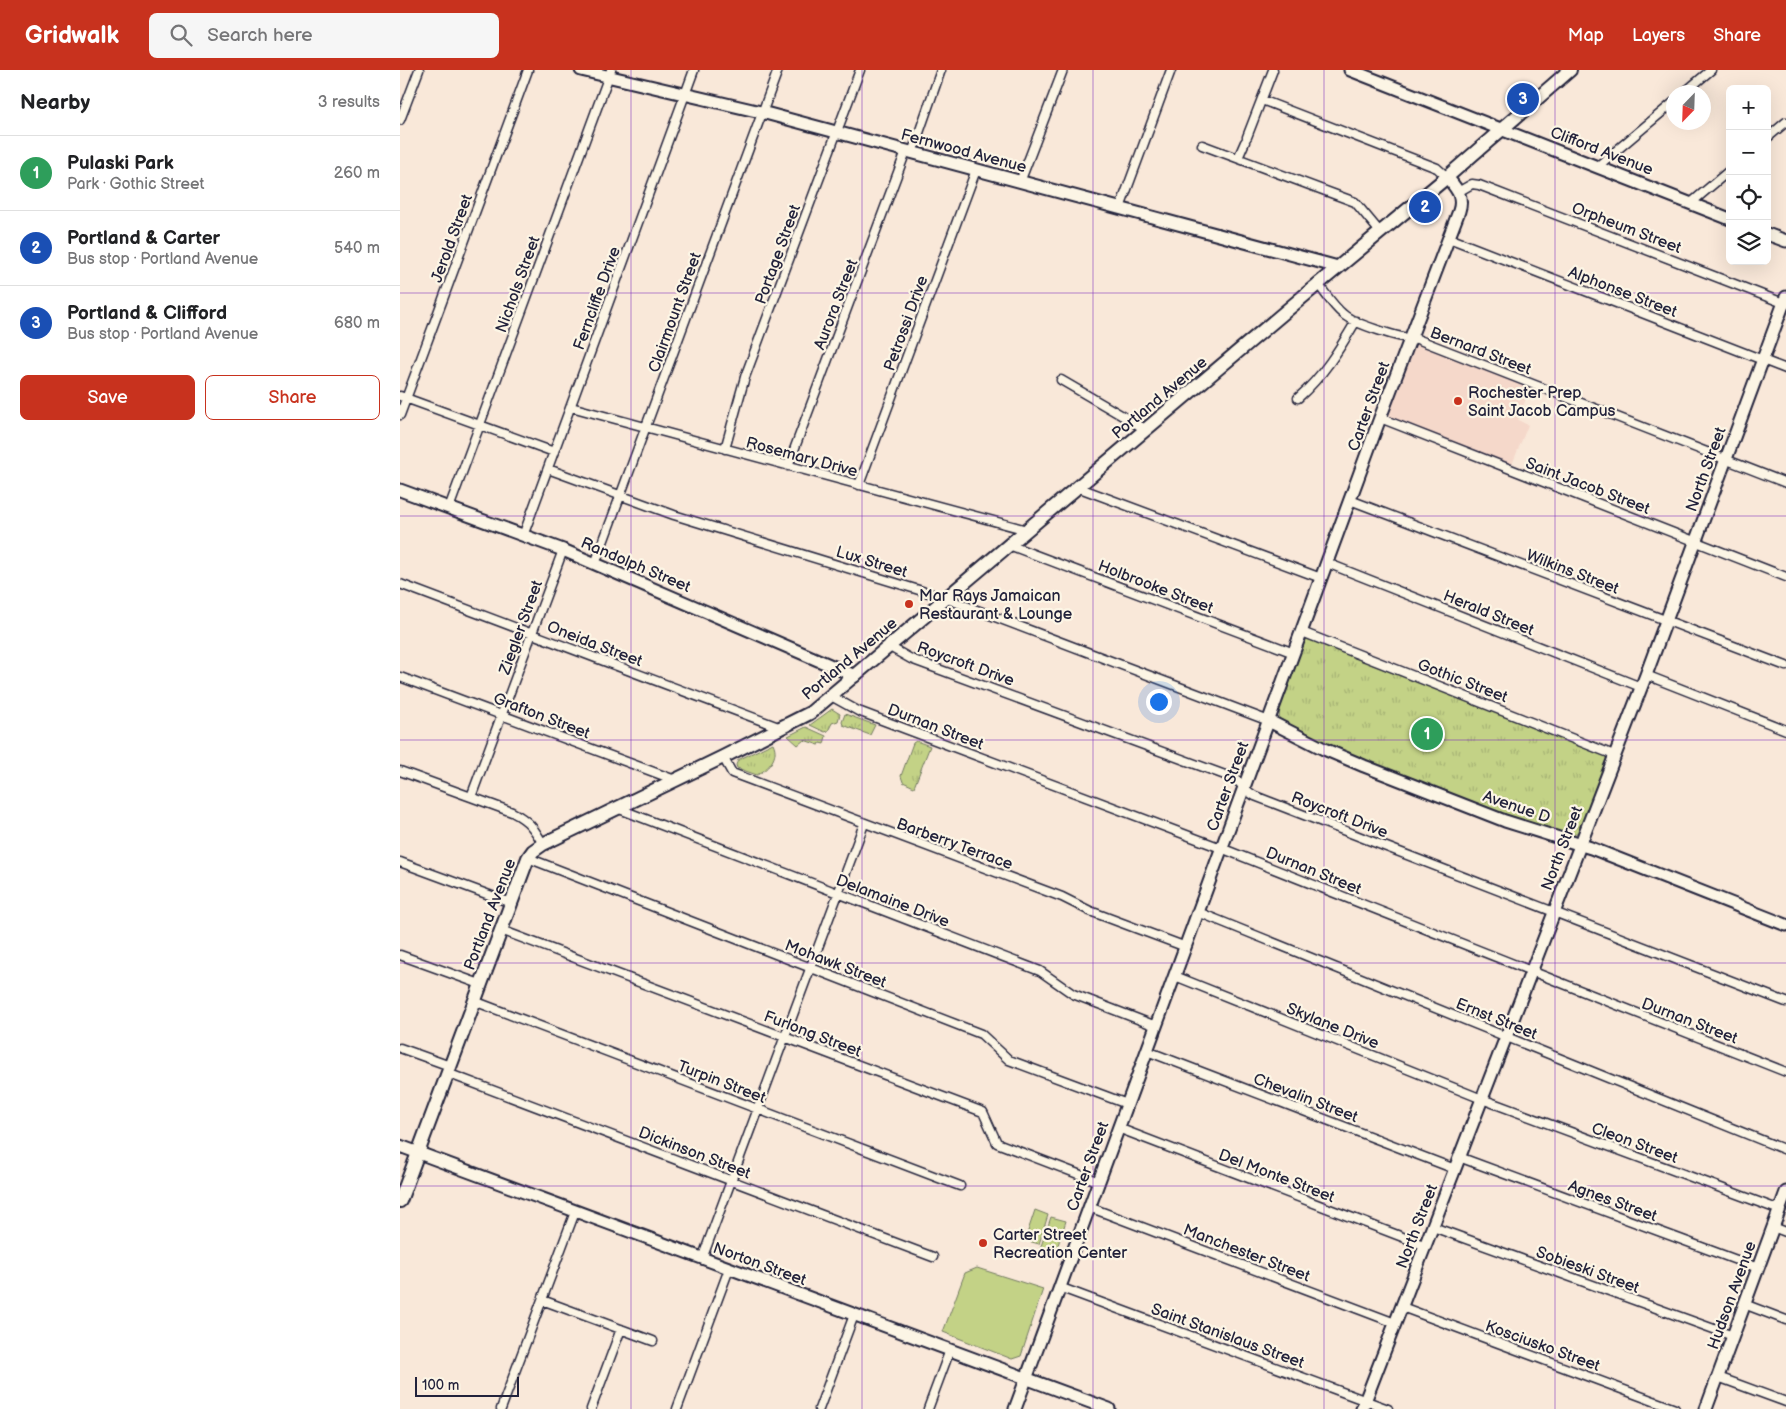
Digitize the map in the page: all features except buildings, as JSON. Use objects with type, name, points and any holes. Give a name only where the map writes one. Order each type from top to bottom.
[{"type":"main road","name":"Portland Avenue","points":[[400,1201],[510,903],[528,858],[534,851],[543,844],[810,713],[1145,429],[1447,177],[1568,71]]},
{"type":"street","points":[[400,120],[419,70]]},
{"type":"street","name":"Jerold Street","points":[[400,415],[403,397],[528,70]]},
{"type":"street","name":"Fernwood Avenue","points":[[581,70],[610,73],[685,95],[762,113],[1338,267]]},
{"type":"street","name":"Ferncliffe Drive","points":[[523,536],[694,70]]},
{"type":"street","name":"Clairmount Street","points":[[595,564],[778,70]]},
{"type":"street","name":"Portage Street","points":[[725,449],[745,377],[860,70]]},
{"type":"street","name":"Aurora Street","points":[[788,466],[941,70]]},
{"type":"street","points":[[1020,182],[1063,70]]},
{"type":"street","points":[[1120,208],[1171,70]]},
{"type":"street","points":[[1238,158],[1273,70]]},
{"type":"street","name":"Clifford Avenue","points":[[1350,70],[1726,217]]},
{"type":"street","points":[[1693,85],[1711,70]]},
{"type":"street","name":"Nichols Street","points":[[449,508],[610,73]]},
{"type":"street","points":[[1262,100],[1437,168],[1447,177],[1458,192]]},
{"type":"street","points":[[1598,166],[1666,109]]},
{"type":"street","points":[[1771,135],[1786,122]]},
{"type":"street","points":[[1202,145],[1355,202],[1380,232]]},
{"type":"street","name":"Petrossi Drive","points":[[860,486],[976,170]]},
{"type":"street","points":[[1691,203],[1726,173]]},
{"type":"street","name":"Orpheum Street","points":[[1458,192],[1472,184],[1479,185],[1785,301]]},
{"type":"street","name":"Carter Street","points":[[1015,1409],[1380,418],[1449,238],[1460,207],[1461,198],[1458,192]]},
{"type":"street","points":[[1771,235],[1786,241]]},
{"type":"street","name":"Alphonse Street","points":[[1449,238],[1786,369]]},
{"type":"street","name":"Bernard Street","points":[[1318,284],[1343,315],[1356,321],[1403,338],[1417,339],[1786,483]]},
{"type":"street","name":"North Street","points":[[1363,1405],[1646,675],[1785,301]]},
{"type":"street","points":[[1298,398],[1322,374],[1356,321]]},
{"type":"street","points":[[1061,380],[1145,429]]},
{"type":"street","points":[[403,397],[554,452]]},
{"type":"street","name":"Rosemary Drive","points":[[571,407],[1027,530]]},
{"type":"street","name":"Saint Jacob Street","points":[[1380,418],[1786,577]]},
{"type":"street","name":"Lux Street","points":[[548,469],[674,515],[945,598],[1269,721]]},
{"type":"street","points":[[1077,487],[1321,578]]},
{"type":"street","name":"Randolph Street","points":[[400,490],[563,550],[855,676]]},
{"type":"street","name":"Wilkins Street","points":[[1350,500],[1666,622],[1786,666]]},
{"type":"street","name":"Holbrooke Street","points":[[1009,545],[1294,653]]},
{"type":"street","name":"Ziegler Street","points":[[471,797],[563,550]]},
{"type":"street","name":"Herald Street","points":[[1327,563],[1641,687]]},
{"type":"street","name":"Oneida Street","points":[[400,584],[780,728]]},
{"type":"street","name":"Gothic Street","points":[[1302,632],[1614,754]]},
{"type":"street","name":"Roycroft Drive","points":[[888,646],[911,659],[1233,778],[1255,796],[1786,1002]]},
{"type":"street","points":[[1646,675],[1786,730]]},
{"type":"street","name":"Grafton Street","points":[[400,676],[675,780]]},
{"type":"street","name":"Durnan Street","points":[[831,696],[858,711],[1221,848],[1786,1072]]},
{"type":"street","name":"Avenue D","points":[[1269,721],[1324,749],[1355,762],[1506,821],[1579,844],[1786,925]]},
{"type":"street","name":"Barberry Terrace","points":[[723,757],[732,773],[1062,897],[1090,911],[1186,947]]},
{"type":"street","points":[[400,771],[512,812],[526,820],[543,844]]},
{"type":"street","name":"Delamaine Drive","points":[[616,808],[1040,971],[1073,994],[1156,1026]]},
{"type":"street","points":[[702,1259],[864,824]]},
{"type":"street","name":"Mohawk Street","points":[[528,858],[981,1034],[1009,1060],[1127,1104]]},
{"type":"street","points":[[400,862],[510,903]]},
{"type":"street","name":"Ernst Street","points":[[1198,912],[1786,1150]]},
{"type":"street","name":"Furlong Street","points":[[501,930],[983,1112],[997,1143],[1098,1182]]},
{"type":"street","points":[[400,955],[480,984]]},
{"type":"street","name":"Skylane Drive","points":[[1174,976],[1482,1100]]},
{"type":"street","name":"Turpin Street","points":[[474,1001],[960,1186]]},
{"type":"street","name":"Dickinson Street","points":[[400,1048],[448,1070],[933,1257]]},
{"type":"street","name":"Chevalin Street","points":[[1147,1051],[1455,1169]]},
{"type":"street","name":"Cleon Street","points":[[1482,1100],[1780,1210]]},
{"type":"street","name":"Del Monte Street","points":[[1118,1128],[1426,1246]]},
{"type":"street","name":"Norton Street","points":[[400,1146],[1107,1409]]},
{"type":"street","name":"Agnes Street","points":[[1459,1158],[1758,1268]]},
{"type":"street","name":"Hudson Avenue","points":[[1706,1409],[1786,1192]]},
{"type":"street","name":"Manchester Street","points":[[1089,1207],[1396,1323]]},
{"type":"street","points":[[501,1409],[576,1212]]},
{"type":"street","name":"Sobieski Street","points":[[1433,1227],[1733,1336]]},
{"type":"street","points":[[1773,1227],[1786,1232]]},
{"type":"street","points":[[677,1409],[729,1269]]},
{"type":"street","name":"Saint Stanislaus Street","points":[[1059,1287],[1363,1405],[1388,1409]]},
{"type":"street","points":[[542,1300],[652,1341]]},
{"type":"street","points":[[1744,1304],[1786,1320]]},
{"type":"street","name":"Kosciusko Street","points":[[1402,1307],[1675,1409]]},
{"type":"street","points":[[819,1409],[854,1315]]},
{"type":"street","points":[[591,1409],[621,1329]]},
{"type":"street","points":[[928,1409],[950,1350]]},
{"type":"street","points":[[1718,1377],[1786,1402]]},
{"type":"shaded area","name":"Rochester Prep Saint Jacob Campus","points":[[1415,343],[1530,388],[1518,420],[1528,425],[1511,467],[1388,418],[1387,414]]},
{"type":"green space","points":[[1307,639],[1605,756],[1607,760],[1606,765],[1579,831],[1573,836],[1563,835],[1506,817],[1339,752],[1279,719],[1280,707],[1302,646]]},
{"type":"green space","points":[[832,709],[840,714],[838,721],[832,723],[828,731],[825,732],[810,725]]},
{"type":"green space","points":[[845,714],[875,725],[870,735],[843,725],[842,722]]},
{"type":"green space","points":[[806,727],[826,736],[824,744],[820,743],[819,745],[804,740],[798,745],[788,736]]},
{"type":"green space","points":[[916,741],[930,746],[914,787],[903,782],[901,776],[913,743]]},
{"type":"green space","points":[[773,743],[775,753],[772,762],[757,775],[737,768],[738,760]]},
{"type":"green space","points":[[1035,1210],[1048,1215],[1039,1244],[1025,1240]]},
{"type":"green space","points":[[1051,1217],[1066,1221],[1055,1254],[1040,1249]]},
{"type":"green space","points":[[977,1268],[1043,1289],[1021,1356],[1012,1359],[943,1332],[965,1273]]},
{"type":"place","name":"Portland & Clifford","points":[[1523,99]]},
{"type":"place","name":"Portland & Carter","points":[[1425,207]]},
{"type":"place","name":"Rochester Prep Saint Jacob Campus","points":[[1458,401]]},
{"type":"place","name":"Mar Rays Jamaican Restaurant & Lounge","points":[[909,604]]},
{"type":"place","name":"Pulaski Park","points":[[1427,734]]},
{"type":"place","name":"Carter Street Recreation Center","points":[[983,1243]]}]
